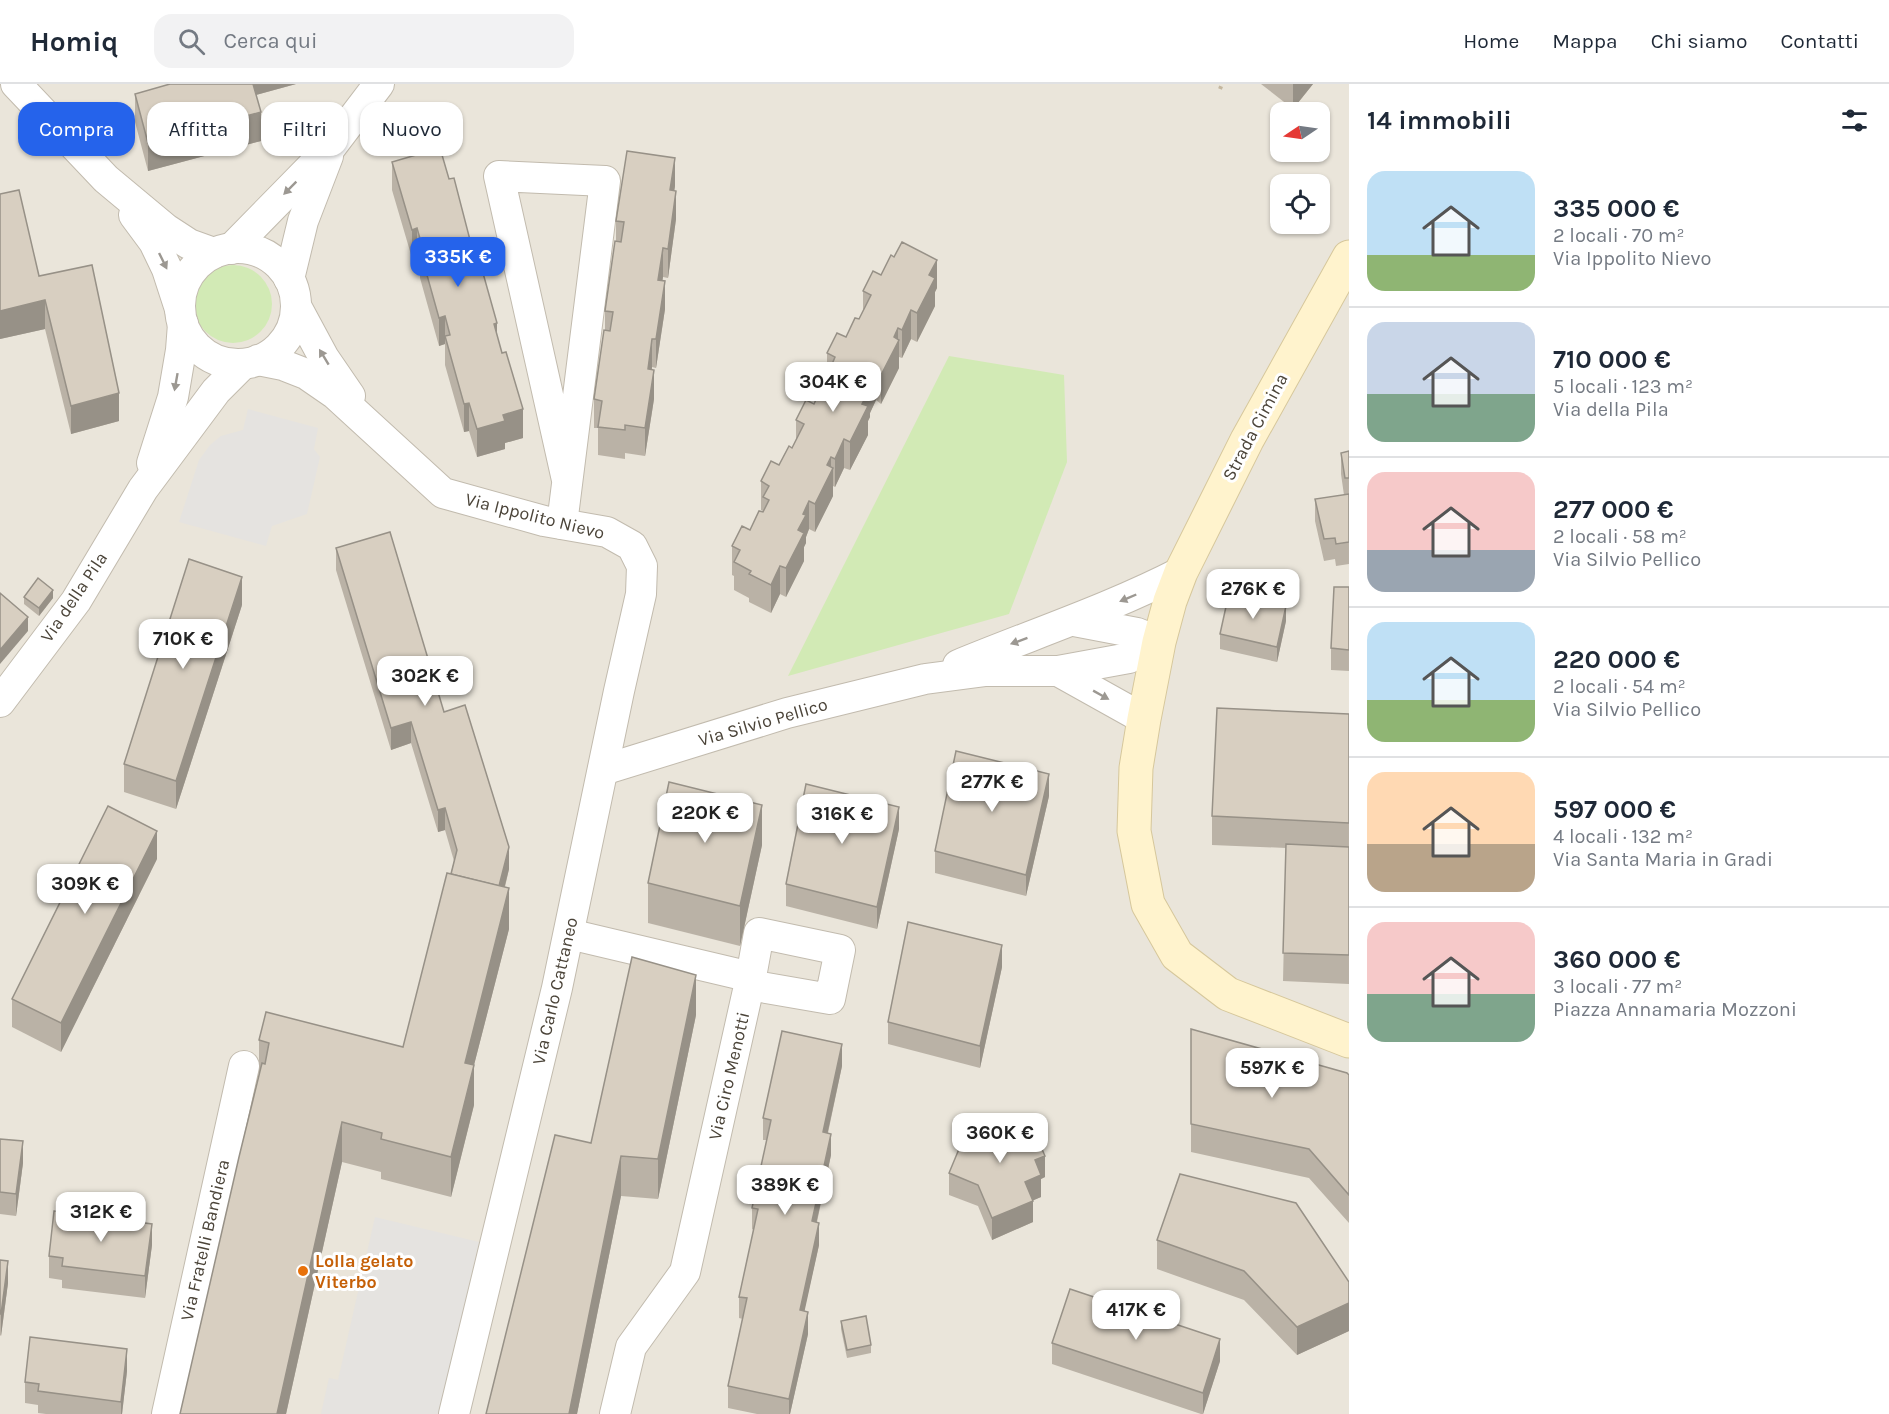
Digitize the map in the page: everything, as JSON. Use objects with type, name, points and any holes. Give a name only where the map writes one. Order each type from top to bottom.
[{"type":"main road","name":"Strada Cimina","points":[[1349,257],[1247,440],[1176,586],[1159,642],[1144,719],[1136,768],[1134,831],[1148,904],[1178,955],[1228,994],[1349,1041]]},
{"type":"street","points":[[16,84],[106,178],[166,230],[189,244],[222,251],[253,250],[268,256],[280,266],[292,293]]},
{"type":"street","points":[[348,125],[379,84]]},
{"type":"street","points":[[181,316],[182,293],[187,278],[196,266],[222,251],[322,156]]},
{"type":"street","points":[[106,178],[154,242],[167,269],[189,338],[200,350],[213,358],[227,363],[250,362],[270,354],[289,333],[292,293],[303,221],[328,156]]},
{"type":"street","points":[[562,524],[605,180],[499,176],[567,480]]},
{"type":"street","name":"Via Ippolito Nievo","points":[[292,293],[324,358],[368,424]]},
{"type":"street","name":"Via della Pila","points":[[143,489],[173,397],[181,350],[181,316]]},
{"type":"street","name":"Via Ippolito Nievo","points":[[250,362],[283,365],[306,374],[335,394],[442,493],[544,521],[607,532],[632,546],[642,566]]},
{"type":"street","name":"Via della Pila","points":[[0,702],[76,601],[143,489],[216,391],[250,362]]},
{"type":"street","name":"Via Carlo Cattaneo","points":[[454,1414],[569,934],[641,594],[642,566]]},
{"type":"street","name":"Via Silvio Pellico","points":[[925,679],[990,651],[1074,621],[1147,590],[1176,586]]},
{"type":"street","points":[[1074,621],[1137,633],[1159,642]]},
{"type":"street","name":"Via Silvio Pellico","points":[[603,770],[787,713],[925,679],[986,671],[1058,671],[1130,658],[1159,642]]},
{"type":"street","name":"Via Silvio Pellico","points":[[1058,671],[1144,719]]},
{"type":"street","name":"Via Ciro Menotti","points":[[569,934],[750,981],[685,1272],[631,1347],[615,1414]]},
{"type":"street","name":"Via Fratelli Bandiera","points":[[167,1414],[244,1066]]},
{"type":"shaded area","points":[[0,84],[1349,84],[1349,1414],[0,1414]]},
{"type":"shaded area","points":[[248,409],[318,428],[314,449],[320,457],[307,514],[272,526],[266,546],[179,522],[199,460],[210,445],[221,436],[243,430]]},
{"type":"shaded area","points":[[375,1217],[479,1242],[439,1414],[321,1414],[329,1378],[338,1380]]},
{"type":"green space","points":[[233,265],[248,268],[261,276],[269,289],[272,304],[269,319],[261,332],[248,340],[233,343],[218,340],[205,332],[197,319],[194,304],[197,289],[205,276],[218,268]]},
{"type":"green space","points":[[949,356],[1064,375],[1067,462],[1009,614],[788,676]]},
{"type":"building","points":[[170,84],[253,84],[261,112],[249,115],[249,102],[147,102],[147,139],[135,94]]},
{"type":"building","points":[[627,151],[675,158],[670,190],[676,191],[668,249],[663,248],[658,280],[665,281],[656,339],[652,339],[648,369],[654,370],[645,428],[625,425],[625,430],[598,427],[602,401],[594,399],[604,330],[610,331],[613,312],[605,311],[615,241],[621,242],[624,222],[616,221]]},
{"type":"building","points":[[413,156],[442,156],[449,179],[454,178],[477,267],[481,266],[497,323],[494,324],[502,353],[506,352],[523,409],[503,415],[505,421],[477,429],[469,403],[464,404],[445,336],[450,335],[445,316],[439,318],[420,250],[423,249],[417,228],[412,230],[392,162]]},
{"type":"building","points":[[19,190],[39,276],[92,265],[119,393],[71,406],[45,300],[0,311],[0,194]]},
{"type":"building","points":[[902,242],[937,260],[929,275],[935,278],[917,313],[911,310],[902,330],[898,328],[894,337],[899,340],[881,375],[876,372],[868,388],[870,388],[862,404],[868,406],[850,442],[844,439],[835,459],[831,457],[827,465],[833,468],[815,504],[809,501],[803,514],[806,515],[798,530],[804,533],[786,568],[780,566],[771,585],[749,574],[751,571],[734,562],[740,550],[732,546],[742,526],[750,530],[759,511],[763,512],[769,500],[763,497],[769,486],[761,481],[771,461],[779,465],[789,446],[792,448],[804,424],[796,420],[806,400],[814,404],[823,384],[827,386],[834,371],[830,369],[835,357],[827,353],[837,333],[846,337],[855,318],[859,319],[871,295],[863,291],[873,271],[881,275],[891,255],[894,257]]},
{"type":"building","points":[[1349,451],[1349,478],[1345,478],[1341,453]]},
{"type":"building","points":[[1349,494],[1349,542],[1336,544],[1335,538],[1324,539],[1315,499]]},
{"type":"building","points":[[390,532],[444,712],[465,705],[509,847],[499,886],[451,874],[457,850],[445,808],[438,810],[411,722],[391,728],[336,548]]},
{"type":"building","points":[[189,559],[242,577],[176,781],[124,764]]},
{"type":"building","points":[[38,578],[53,590],[39,608],[24,597]]},
{"type":"building","points":[[1334,587],[1349,587],[1349,650],[1331,648]]},
{"type":"building","points":[[0,593],[28,617],[0,650]]},
{"type":"building","points":[[1229,593],[1286,606],[1277,647],[1220,634]]},
{"type":"building","points":[[1217,708],[1349,714],[1349,823],[1212,816]]},
{"type":"building","points":[[956,751],[1049,774],[1026,875],[935,851]]},
{"type":"building","points":[[669,782],[762,805],[740,906],[648,883]]},
{"type":"building","points":[[806,784],[899,807],[877,907],[786,884]]},
{"type":"building","points":[[108,806],[157,831],[61,1023],[12,999]]},
{"type":"building","points":[[1286,844],[1349,847],[1349,955],[1283,953]]},
{"type":"building","points":[[447,873],[509,888],[465,1063],[474,1065],[451,1157],[381,1139],[382,1133],[342,1122],[277,1414],[180,1414],[239,1157],[262,1063],[265,1064],[269,1043],[259,1040],[266,1012],[403,1047]]},
{"type":"building","points":[[908,922],[1002,945],[980,1046],[888,1022]]},
{"type":"building","points":[[632,957],[696,975],[658,1159],[621,1156],[569,1414],[486,1414],[555,1135],[591,1143]]},
{"type":"building","points":[[1191,1029],[1349,1075],[1349,1195],[1309,1149],[1191,1124]]},
{"type":"building","points":[[782,1031],[842,1044],[823,1132],[831,1134],[812,1221],[819,1223],[800,1310],[808,1312],[789,1399],[728,1386],[747,1298],[739,1297],[758,1209],[752,1208],[771,1120],[763,1118]]},
{"type":"building","points":[[1027,1115],[1045,1156],[1035,1160],[1041,1175],[1025,1182],[1033,1201],[992,1218],[978,1185],[949,1173],[969,1125],[989,1133]]},
{"type":"building","points":[[0,1139],[23,1141],[16,1194],[0,1192]]},
{"type":"building","points":[[1180,1174],[1296,1203],[1349,1282],[1349,1303],[1297,1327],[1244,1271],[1157,1240]]},
{"type":"building","points":[[54,1211],[152,1224],[145,1276],[62,1266],[63,1258],[49,1256]]},
{"type":"building","points":[[0,1260],[8,1261],[1,1314],[0,1314]]},
{"type":"building","points":[[1070,1289],[1220,1339],[1203,1393],[1052,1343]]},
{"type":"building","points":[[866,1316],[871,1345],[847,1350],[841,1321]]},
{"type":"building","points":[[30,1337],[127,1349],[121,1402],[38,1391],[39,1384],[25,1382]]},
{"type":"place","name":"Lolla gelato Viterbo","points":[[303,1271]]}]
